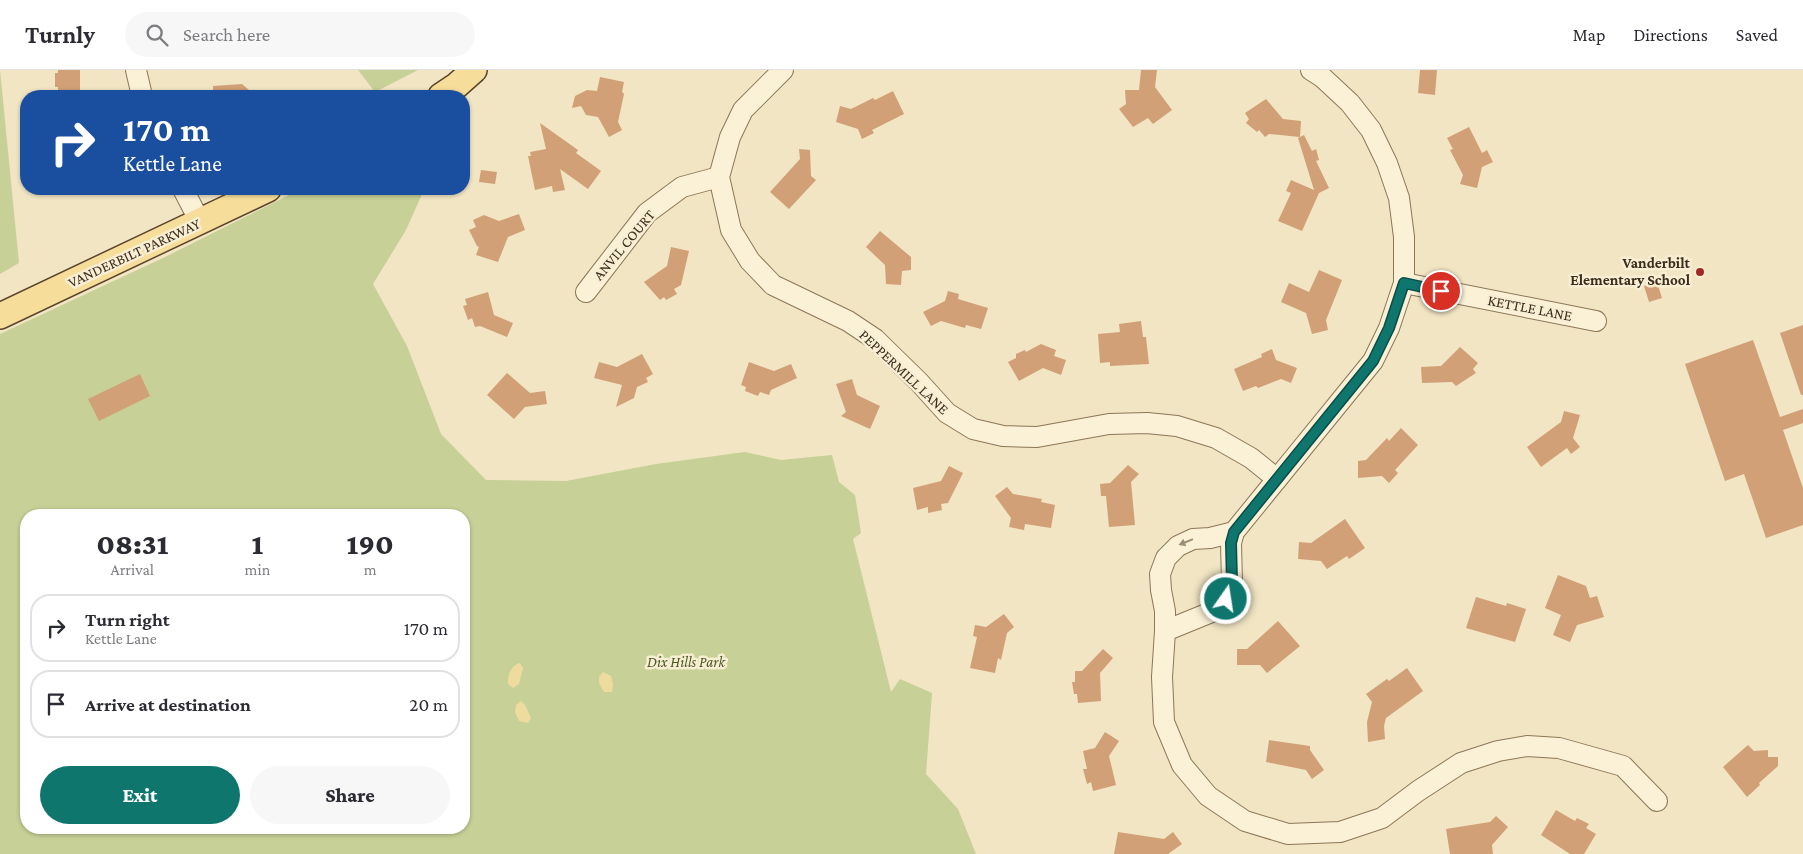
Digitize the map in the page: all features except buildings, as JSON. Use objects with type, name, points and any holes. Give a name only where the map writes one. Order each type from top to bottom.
[{"type":"main road","points":[[450,90],[474,70]]},
{"type":"main road","name":"VANDERBILT PARKWAY","points":[[0,316],[256,195]]},
{"type":"street","points":[[136,70],[141,90]]},
{"type":"street","name":"PEPPERMILL LANE","points":[[783,70],[743,110],[730,137],[719,177],[731,230],[750,261],[774,285],[848,321],[874,339],[919,382],[947,413],[973,429],[1003,436],[1037,437],[1109,424],[1147,423],[1177,426],[1216,438],[1251,458],[1277,479]]},
{"type":"street","points":[[1165,631],[1214,611],[1226,599],[1232,583],[1231,543],[1234,532],[1373,361],[1389,328],[1404,283],[1404,237],[1398,198],[1388,163],[1371,130],[1350,103],[1322,77],[1311,70]]},
{"type":"street","name":"ANVIL COURT","points":[[586,292],[647,213],[682,187],[719,177]]},
{"type":"street","points":[[186,195],[200,222]]},
{"type":"street","name":"KETTLE LANE","points":[[1404,283],[1596,321]]},
{"type":"street","points":[[1234,532],[1210,538],[1193,539],[1178,546],[1166,558],[1160,574],[1165,611],[1162,677],[1164,722],[1182,765],[1208,796],[1244,821],[1288,834],[1340,832],[1382,818],[1418,791],[1461,764],[1498,751],[1526,746],[1559,748],[1623,766],[1657,801]]},
{"type":"green space","points":[[0,70],[19,263],[0,274]]},
{"type":"green space","points":[[358,70],[418,70],[379,90],[373,90]]},
{"type":"green space","name":"Dix Hills Park","points":[[289,195],[422,195],[406,230],[373,284],[407,346],[441,434],[486,480],[566,481],[656,464],[745,452],[781,460],[832,455],[839,482],[855,495],[861,533],[853,539],[891,692],[900,679],[932,693],[926,774],[958,809],[976,854],[0,854],[0,334],[165,257]]},
{"type":"sand","points":[[520,663],[523,668],[519,684],[513,688],[508,684],[509,674],[514,666]]},
{"type":"sand","points":[[603,672],[611,676],[612,692],[604,692],[599,683],[599,677]]},
{"type":"sand","points":[[521,701],[531,718],[528,723],[519,721],[515,712],[516,705]]},
{"type":"place","name":"Vanderbilt Elementary School","points":[[1700,272]]},
{"type":"route","points":[[1226,599],[1232,583],[1231,543],[1234,532],[1373,361],[1389,328],[1404,283],[1441,291]]}]
